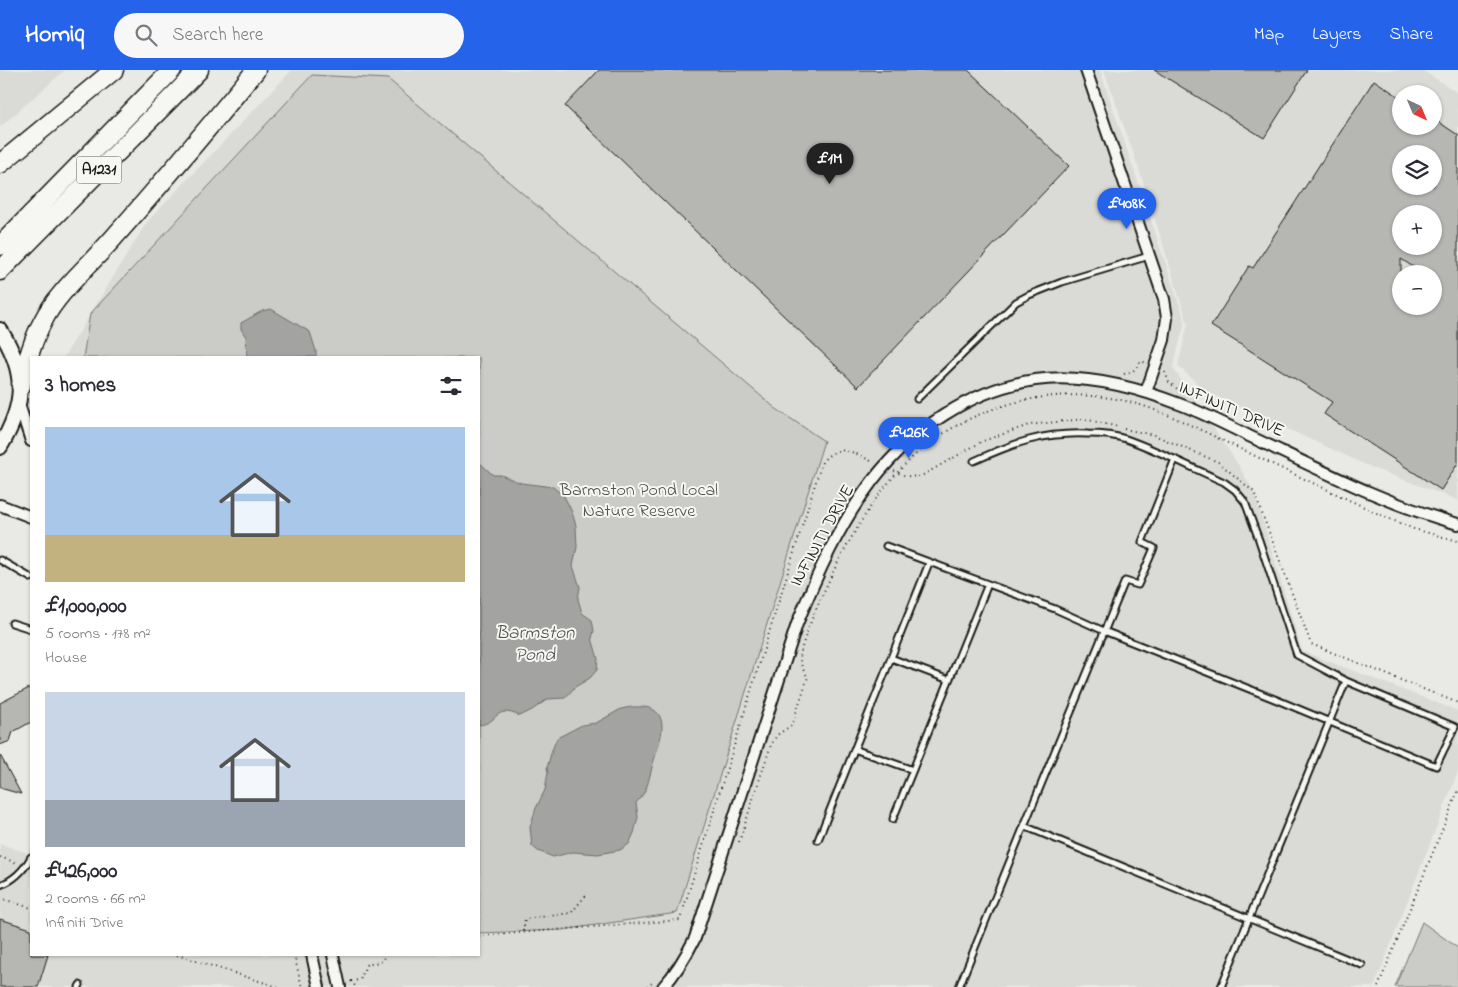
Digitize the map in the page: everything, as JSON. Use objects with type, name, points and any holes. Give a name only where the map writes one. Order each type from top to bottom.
[{"type":"highway","points":[[0,164],[114,70]]},
{"type":"highway","name":"A1231","points":[[0,246],[172,70]]},
{"type":"highway","name":"A1231","points":[[0,271],[199,70]]},
{"type":"highway","points":[[21,386],[40,328],[57,300],[160,184],[256,70]]},
{"type":"street","points":[[1086,70],[1164,299],[1167,318],[1164,340],[1146,392]]},
{"type":"street","points":[[0,330],[17,365],[21,386],[19,404],[11,429],[0,447]]},
{"type":"street","name":"INFINITI DRIVE","points":[[660,983],[674,976],[695,938],[797,624],[818,574],[880,464],[918,434],[960,405],[1012,384],[1036,380],[1062,378],[1105,382],[1146,392],[1184,406],[1385,500],[1425,515],[1458,524]]},
{"type":"street","points":[[19,404],[30,438]]},
{"type":"street","points":[[0,504],[30,517]]},
{"type":"street","points":[[312,956],[319,987]]},
{"type":"street","points":[[333,956],[340,987]]},
{"type":"lane","points":[[917,399],[1016,302],[1062,282],[1149,256]]},
{"type":"lane","points":[[886,546],[1056,609],[1104,631],[1436,766],[1455,727],[1346,681],[1297,655],[1245,502],[1235,490],[1224,482],[1175,459],[1124,439],[1097,434],[1069,433],[1038,437],[1006,446],[974,461]]},
{"type":"lane","points":[[959,987],[1125,581],[1138,584],[1154,548],[1142,542],[1175,459]]},
{"type":"lane","points":[[0,560],[30,577]]},
{"type":"lane","points":[[818,840],[929,562]]},
{"type":"lane","points":[[893,820],[988,584]]},
{"type":"lane","points":[[12,623],[30,629]]},
{"type":"lane","points":[[891,658],[949,680]]},
{"type":"lane","points":[[1221,987],[1346,681]]},
{"type":"lane","points":[[854,749],[912,770]]},
{"type":"lane","points":[[1024,826],[1362,965]]},
{"type":"lane","points":[[0,885],[16,877],[27,865],[30,858]]},
{"type":"path","points":[[1120,375],[1133,371],[1141,361],[1165,370],[1169,382],[1184,394]]},
{"type":"path","points":[[480,936],[680,920],[822,462],[828,455],[838,450],[849,450],[902,476],[915,477],[923,475],[983,441],[1029,425],[1084,419],[1163,439],[1218,462],[1254,492],[1311,644],[1458,703]]},
{"type":"path","points":[[871,467],[880,464]]},
{"type":"path","points":[[1378,987],[1458,791]]},
{"type":"path","points":[[0,857],[27,865]]},
{"type":"path","points":[[523,932],[525,919],[570,913],[588,893]]},
{"type":"path","points":[[0,898],[30,908]]},
{"type":"path","points":[[180,956],[278,987]]},
{"type":"path","points":[[294,956],[302,987]]},
{"type":"path","points":[[351,981],[360,980],[366,965],[380,963],[383,961],[384,956]]},
{"type":"path","points":[[648,987],[660,983]]},
{"type":"shaded area","points":[[0,70],[65,70],[0,127]]},
{"type":"shaded area","points":[[292,70],[1100,70],[1185,321],[1173,368],[1237,463],[1254,492],[1302,651],[1458,711],[1458,772],[1374,987],[0,987],[0,844],[30,854],[30,956],[480,956],[480,356],[65,356],[147,222]]},
{"type":"shaded area","points":[[1104,70],[1422,70],[1458,93],[1458,500],[1375,469],[1207,392],[1178,366],[1188,324],[1140,172]]},
{"type":"green space","name":"Barmston Pond Local Nature Reserve","points":[[312,75],[388,79],[775,408],[824,441],[677,913],[562,930],[480,933],[480,356],[83,356],[90,314]]},
{"type":"green space","points":[[1422,922],[1458,948],[1458,987],[1395,987]]},
{"type":"water","points":[[271,309],[310,332],[316,356],[247,356],[246,337],[241,329],[241,323],[262,311]]},
{"type":"water","name":"Barmston Pond","points":[[480,463],[493,475],[501,475],[521,483],[553,487],[564,496],[576,526],[577,547],[573,566],[580,587],[578,599],[582,613],[592,620],[594,631],[592,638],[598,659],[597,670],[590,678],[575,687],[565,698],[548,699],[520,716],[505,712],[501,713],[486,724],[480,725]]},
{"type":"water","points":[[646,707],[659,714],[662,732],[647,787],[636,803],[638,817],[629,844],[620,850],[598,854],[573,852],[553,857],[538,851],[532,846],[530,827],[536,808],[545,790],[547,768],[557,738],[582,725],[596,723],[621,709]]},
{"type":"building","points":[[599,70],[968,70],[1069,166],[858,387],[565,106]]},
{"type":"building","points":[[1154,70],[1307,70],[1264,138]]},
{"type":"building","points":[[1374,80],[1392,92],[1392,135],[1442,135],[1442,124],[1458,135],[1458,463],[1441,490],[1324,414],[1332,402],[1211,326],[1249,266],[1253,268]]},
{"type":"building","points":[[30,688],[30,723],[13,732],[10,741],[0,745],[0,703]]},
{"type":"building","points":[[0,755],[21,794],[0,788]]},
{"type":"building","points":[[0,919],[30,929],[30,956],[48,956],[38,987],[0,987]]}]
